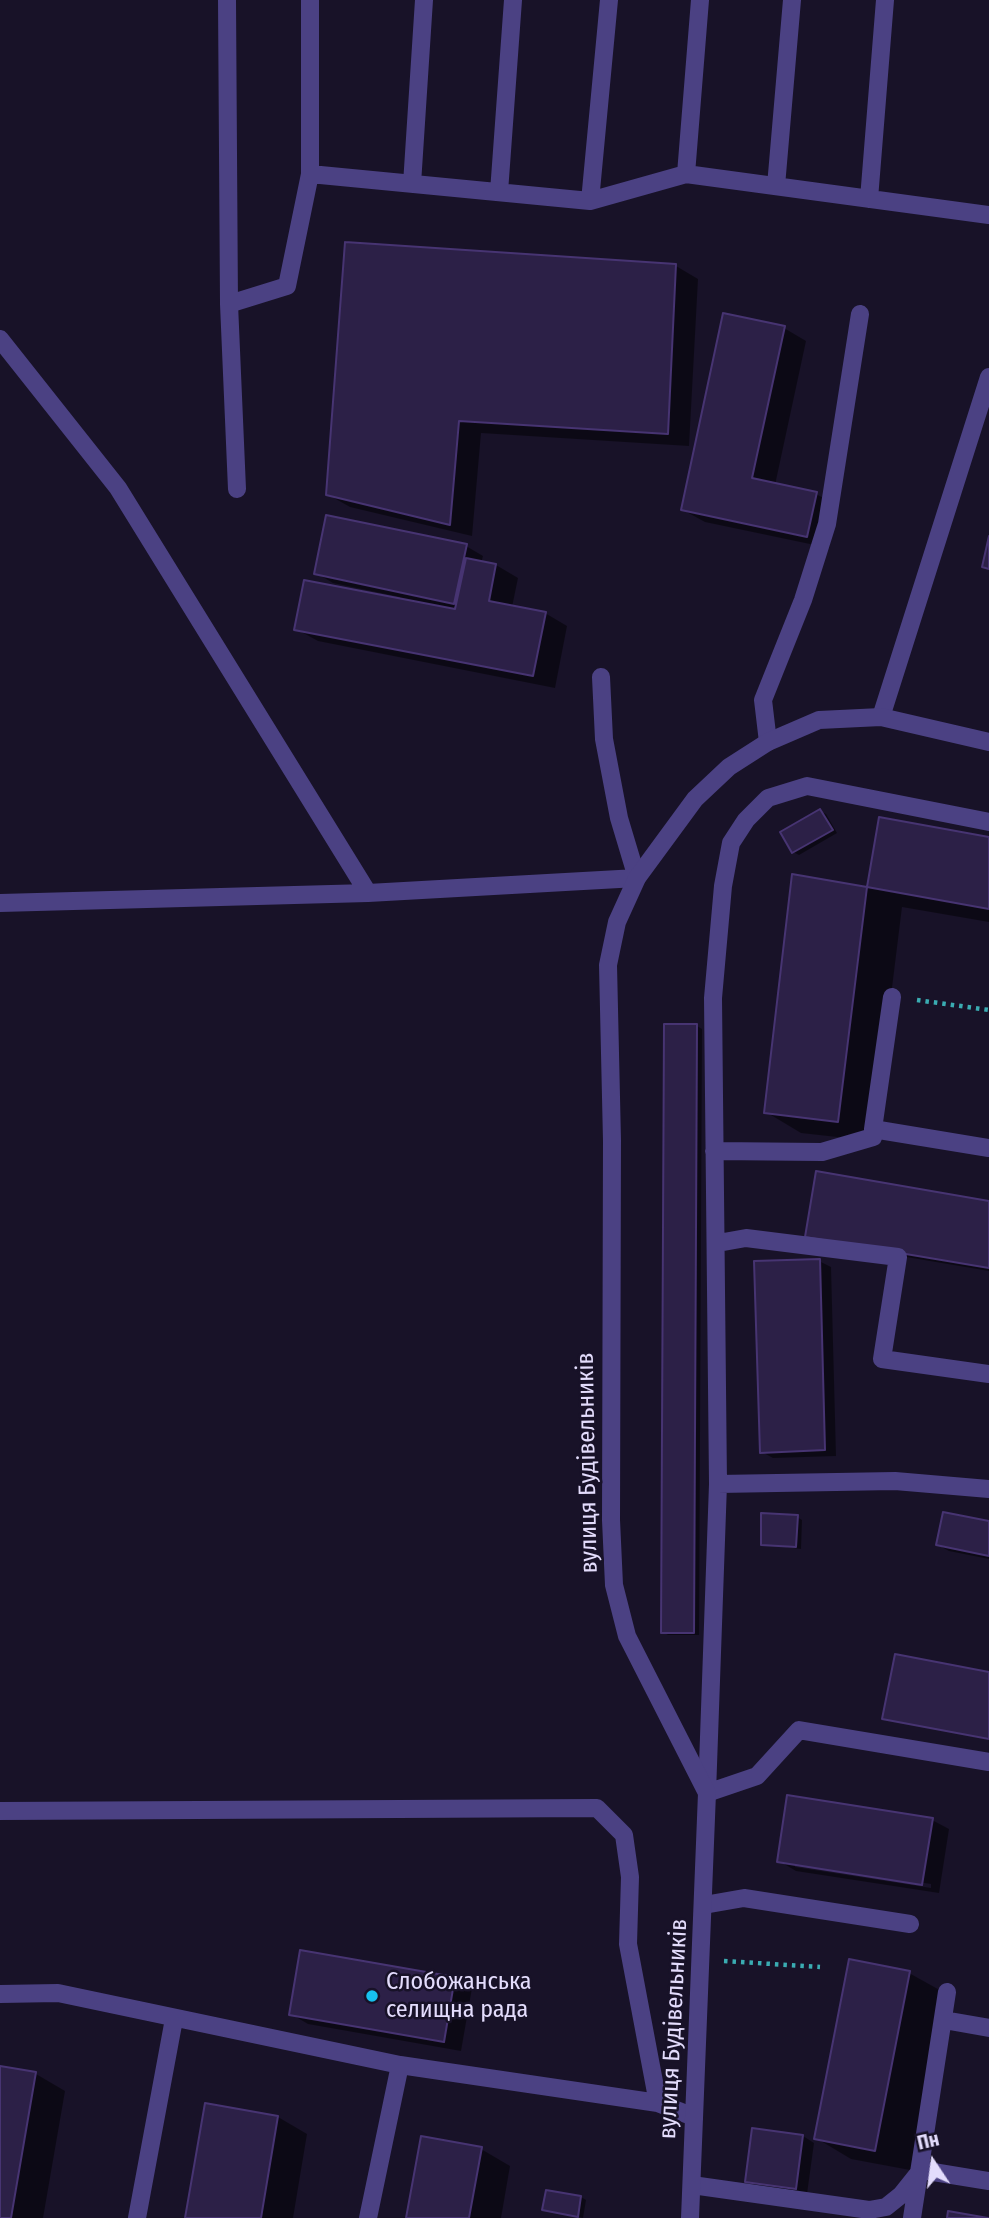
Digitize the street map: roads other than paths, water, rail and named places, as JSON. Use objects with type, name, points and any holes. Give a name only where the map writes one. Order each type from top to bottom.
[{"type":"street","points":[[227,0],[229,304],[237,489]]},
{"type":"street","points":[[229,304],[287,285],[310,174],[310,0]]},
{"type":"street","points":[[412,184],[424,0]]},
{"type":"street","points":[[499,192],[513,0]]},
{"type":"street","points":[[590,201],[609,0]]},
{"type":"street","points":[[686,174],[700,0]]},
{"type":"street","points":[[776,186],[792,0]]},
{"type":"street","points":[[869,199],[885,0]]},
{"type":"street","points":[[310,174],[590,201],[686,174],[989,215]]},
{"type":"street","points":[[768,742],[763,700],[803,600],[827,524],[860,314]]},
{"type":"street","points":[[0,339],[118,488],[368,893]]},
{"type":"street","points":[[881,717],[989,377]]},
{"type":"street","points":[[0,903],[368,893],[637,878],[619,818],[604,739],[601,677]]},
{"type":"street","name":"вулиця Будівельників","points":[[690,2218],[707,1793],[627,1636],[614,1585],[611,1520],[612,1141],[608,965],[617,922],[637,878],[695,799],[729,767],[768,742],[819,720],[881,717],[989,742]]},
{"type":"street","points":[[989,821],[807,786],[768,798],[746,820],[731,844],[723,886],[713,998],[714,1151],[718,1243],[718,1484],[707,1793],[757,1776],[799,1730],[989,1762]]},
{"type":"street","points":[[714,1151],[822,1152],[873,1137],[892,996]]},
{"type":"street","points":[[873,1129],[989,1148]]},
{"type":"street","points":[[718,1243],[746,1238],[898,1257],[882,1359],[989,1374]]},
{"type":"street","points":[[718,1484],[895,1481],[989,1489]]},
{"type":"street","points":[[0,1811],[597,1808],[624,1835],[630,1877],[628,1944],[658,2103]]},
{"type":"street","points":[[704,1905],[744,1898],[910,1924]]},
{"type":"street","points":[[912,2218],[947,1992]]},
{"type":"street","points":[[0,1994],[58,1993],[400,2066],[658,2103],[694,2117]]},
{"type":"street","points":[[136,2218],[174,2019]]},
{"type":"street","points":[[944,2020],[989,2028]]},
{"type":"street","points":[[368,2218],[400,2066]]},
{"type":"street","points":[[921,2170],[989,2181]]},
{"type":"street","points":[[692,2185],[869,2210],[886,2207],[901,2195],[921,2170]]},
{"type":"place","name":"Слобожанська селищна рада","points":[[372,1996]]}]
